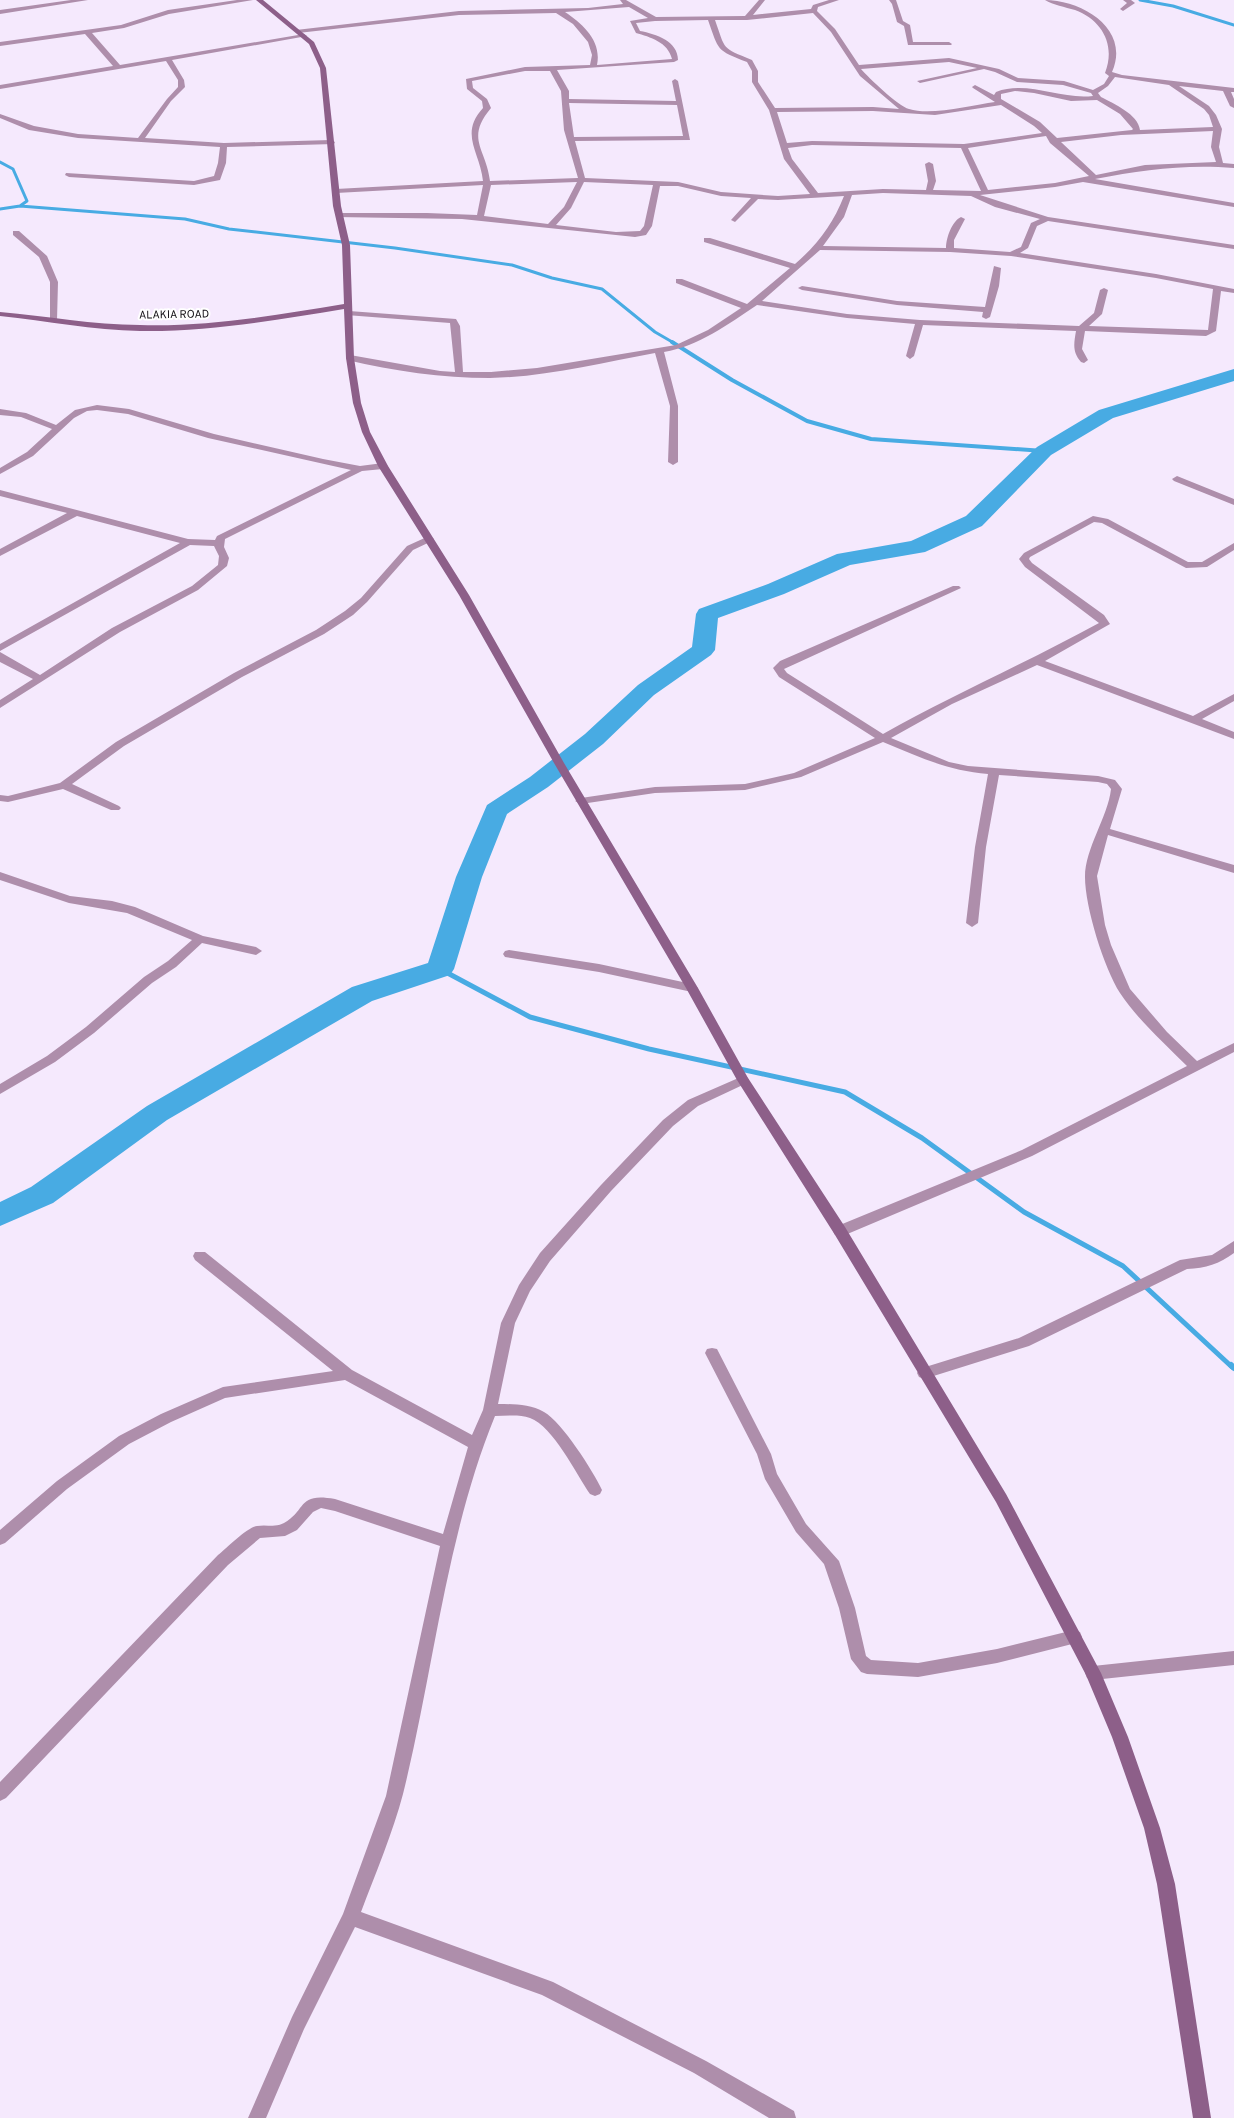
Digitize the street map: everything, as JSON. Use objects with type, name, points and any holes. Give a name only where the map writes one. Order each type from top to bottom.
[{"type":"main road","points":[[258,0],[312,43],[324,68],[339,215],[346,243],[350,358],[361,420],[383,466],[477,618],[561,767],[692,988],[739,1072],[840,1231],[1001,1498],[1093,1673],[1120,1737],[1152,1828],[1166,1884],[1202,2118]]},
{"type":"main road","name":"ALAKIA ROAD","points":[[0,314],[54,318],[78,323],[124,327],[202,326],[349,309]]},
{"type":"street","points":[[0,12],[84,0]]},
{"type":"street","points":[[0,44],[136,24],[168,12],[250,0]]},
{"type":"street","points":[[621,0],[656,19]]},
{"type":"street","points":[[747,18],[762,0]]},
{"type":"street","points":[[814,11],[815,6],[836,0]]},
{"type":"street","points":[[892,0],[895,3],[900,22],[906,25],[910,44],[949,44]]},
{"type":"street","points":[[1048,0],[1084,11],[1097,19],[1108,34],[1112,48],[1112,63],[1108,72],[1113,76],[1230,90],[1234,106]]},
{"type":"street","points":[[1123,9],[1132,3],[1126,0]]},
{"type":"street","points":[[0,80],[4,86],[168,59],[301,34],[459,13],[588,10],[630,5]]},
{"type":"street","points":[[556,10],[579,26],[591,40],[596,54],[593,68]]},
{"type":"street","points":[[480,218],[487,183],[481,157],[475,146],[474,131],[476,119],[487,108],[485,100],[470,89],[468,80],[525,69],[593,68],[675,60],[673,52],[659,37],[638,32],[632,24],[636,21],[710,17],[747,18],[814,11],[822,17],[857,66],[871,82],[905,110]]},
{"type":"street","points":[[710,17],[720,46],[727,52],[750,61],[755,72],[755,82],[773,110],[788,159],[816,196]]},
{"type":"street","points":[[87,32],[118,67]]},
{"type":"street","points":[[141,138],[169,100],[182,87],[181,80],[168,59]]},
{"type":"street","points":[[857,66],[950,60],[997,70],[1014,79],[1059,82],[1096,95],[1123,112],[1135,124],[1137,129],[1133,133]]},
{"type":"street","points":[[920,81],[986,68]]},
{"type":"street","points":[[550,227],[567,208],[582,180],[570,139],[566,118],[565,91],[556,79],[553,69]]},
{"type":"street","points":[[1000,101],[998,93],[1006,89],[1032,90],[1072,99],[1096,95],[1113,76]]},
{"type":"street","points":[[1014,79],[1006,87],[992,85],[975,87],[1037,124],[1053,141],[1093,176]]},
{"type":"street","points":[[570,139],[687,138],[674,81]]},
{"type":"street","points":[[1171,82],[1209,110],[1218,129],[1218,140],[1215,147],[1218,152],[1220,165]]},
{"type":"street","points":[[566,101],[679,102]]},
{"type":"street","points":[[773,110],[905,110],[935,113],[1000,101]]},
{"type":"street","points":[[0,116],[32,128],[78,136],[141,138],[224,145],[331,142]]},
{"type":"street","points":[[1053,141],[1133,133],[1218,129]]},
{"type":"street","points":[[783,146],[812,143],[964,146],[1047,134]]},
{"type":"street","points":[[70,175],[194,182],[209,181],[217,178],[219,174],[224,145]]},
{"type":"street","points":[[964,146],[986,193]]},
{"type":"street","points":[[929,164],[932,181],[929,192]]},
{"type":"street","points":[[336,191],[582,180],[678,184],[721,194],[756,197],[784,198],[849,193],[929,192],[971,194],[1055,185],[1145,167],[1234,166]]},
{"type":"street","points":[[1083,179],[1234,205]]},
{"type":"street","points":[[339,215],[410,214],[480,218],[635,236],[643,233],[648,226],[657,183]]},
{"type":"street","points":[[350,358],[426,372],[491,375],[537,371],[673,349],[711,332],[751,305],[818,248],[840,217],[849,193]]},
{"type":"street","points":[[971,194],[998,205],[1047,219],[1234,247]]},
{"type":"street","points":[[735,220],[756,197]]},
{"type":"street","points":[[950,250],[950,240],[962,219]]},
{"type":"street","points":[[1011,254],[1024,248],[1034,225],[1047,219]]},
{"type":"street","points":[[16,233],[43,256],[54,282],[54,318]]},
{"type":"street","points":[[707,240],[796,267]]},
{"type":"street","points":[[818,248],[950,250],[1011,254],[1156,276],[1234,291]]},
{"type":"street","points":[[984,324],[993,291],[998,283],[998,268]]},
{"type":"street","points":[[679,281],[751,305],[847,316],[920,322],[1206,333],[1212,330],[1217,288]]},
{"type":"street","points":[[802,288],[897,303],[988,310]]},
{"type":"street","points":[[1084,360],[1079,356],[1077,350],[1081,328],[1098,314],[1104,290]]},
{"type":"street","points":[[349,309],[453,321],[456,326],[459,375]]},
{"type":"street","points":[[910,356],[920,322]]},
{"type":"street","points":[[659,352],[674,406],[673,462]]},
{"type":"street","points":[[0,471],[39,447],[56,428],[79,412],[94,407],[103,407],[317,461],[360,468],[383,466]]},
{"type":"street","points":[[0,412],[23,415],[56,428]]},
{"type":"street","points":[[0,493],[153,531],[188,542],[207,544],[218,542],[220,538],[266,517],[360,468]]},
{"type":"street","points":[[1177,479],[1234,502]]},
{"type":"street","points":[[0,553],[75,513]]},
{"type":"street","points":[[581,801],[655,790],[745,787],[797,775],[883,738],[948,702],[1036,662],[1105,624],[1100,617],[1028,565],[1024,559],[1026,554],[1088,521],[1099,518],[1186,565],[1204,565],[1234,546]]},
{"type":"street","points":[[0,798],[8,799],[64,785],[128,739],[238,675],[320,632],[349,613],[376,588],[410,548],[429,539]]},
{"type":"street","points":[[0,648],[188,542]]},
{"type":"street","points":[[0,705],[116,630],[194,588],[222,566],[225,555],[218,542]]},
{"type":"street","points":[[956,588],[818,648],[778,668],[783,675],[883,738],[946,764],[994,772],[1098,779],[1110,782],[1117,789],[1116,797],[1096,854],[1091,876],[1099,925],[1105,945],[1125,991],[1157,1029],[1196,1067]]},
{"type":"street","points":[[0,655],[8,662],[40,679]]},
{"type":"street","points":[[1036,662],[1151,703],[1234,736]]},
{"type":"street","points":[[1194,720],[1234,697]]},
{"type":"street","points":[[972,923],[976,870],[984,816],[994,772]]},
{"type":"street","points":[[64,785],[115,808]]},
{"type":"street","points":[[1105,831],[1234,869]]},
{"type":"street","points":[[0,876],[69,899],[112,905],[131,910],[200,939],[256,951]]},
{"type":"street","points":[[0,1090],[51,1059],[90,1030],[148,980],[172,964],[200,939]]},
{"type":"street","points":[[509,954],[599,968],[692,988]]},
{"type":"street","points":[[840,1231],[1027,1153],[1144,1091],[1234,1047]]},
{"type":"street","points":[[257,2118],[298,2023],[351,1917],[394,1796],[448,1542],[476,1444],[490,1410],[508,1323],[524,1289],[545,1257],[606,1188],[668,1123],[739,1072]]},
{"type":"street","points":[[924,1373],[1024,1342],[1185,1264],[1216,1259],[1234,1246]]},
{"type":"street","points":[[200,1256],[347,1374],[384,1396],[476,1444]]},
{"type":"street","points":[[712,1353],[764,1454],[770,1475],[801,1528],[831,1561],[847,1608],[859,1659],[866,1667],[918,1670],[997,1656],[1074,1637]]},
{"type":"street","points":[[0,1539],[62,1485],[124,1440],[166,1418],[223,1393],[347,1374]]},
{"type":"street","points":[[490,1410],[524,1411],[541,1417],[557,1434],[595,1490]]},
{"type":"street","points":[[0,1793],[223,1560],[257,1532],[280,1532],[292,1526],[308,1508],[319,1502],[335,1505],[448,1542]]},
{"type":"street","points":[[1093,1673],[1234,1658]]},
{"type":"street","points":[[351,1917],[546,1988],[700,2067],[787,2118]]},
{"type":"waterway","points":[[1140,0],[1173,6],[1234,25]]},
{"type":"waterway","points":[[0,162],[13,169],[27,201],[20,206]]},
{"type":"waterway","points":[[0,209],[20,206]]},
{"type":"waterway","points":[[20,206],[185,219],[229,229],[395,248],[512,265],[552,278],[602,289],[655,332],[674,343]]},
{"type":"waterway","points":[[672,342],[732,380],[807,421],[871,439],[1044,451]]},
{"type":"waterway","points":[[0,1215],[42,1195],[157,1113],[362,994],[440,969],[469,877],[496,810],[539,782],[594,739],[646,690],[703,650],[707,614],[776,589],[845,559],[917,547],[974,521],[1044,451],[1106,414],[1234,375]]},
{"type":"waterway","points":[[440,969],[530,1017],[649,1049],[845,1092],[922,1138],[1024,1212],[1123,1266],[1232,1367]]},
{"type":"waterway","points":[[1231,1365],[1234,1368]]}]
